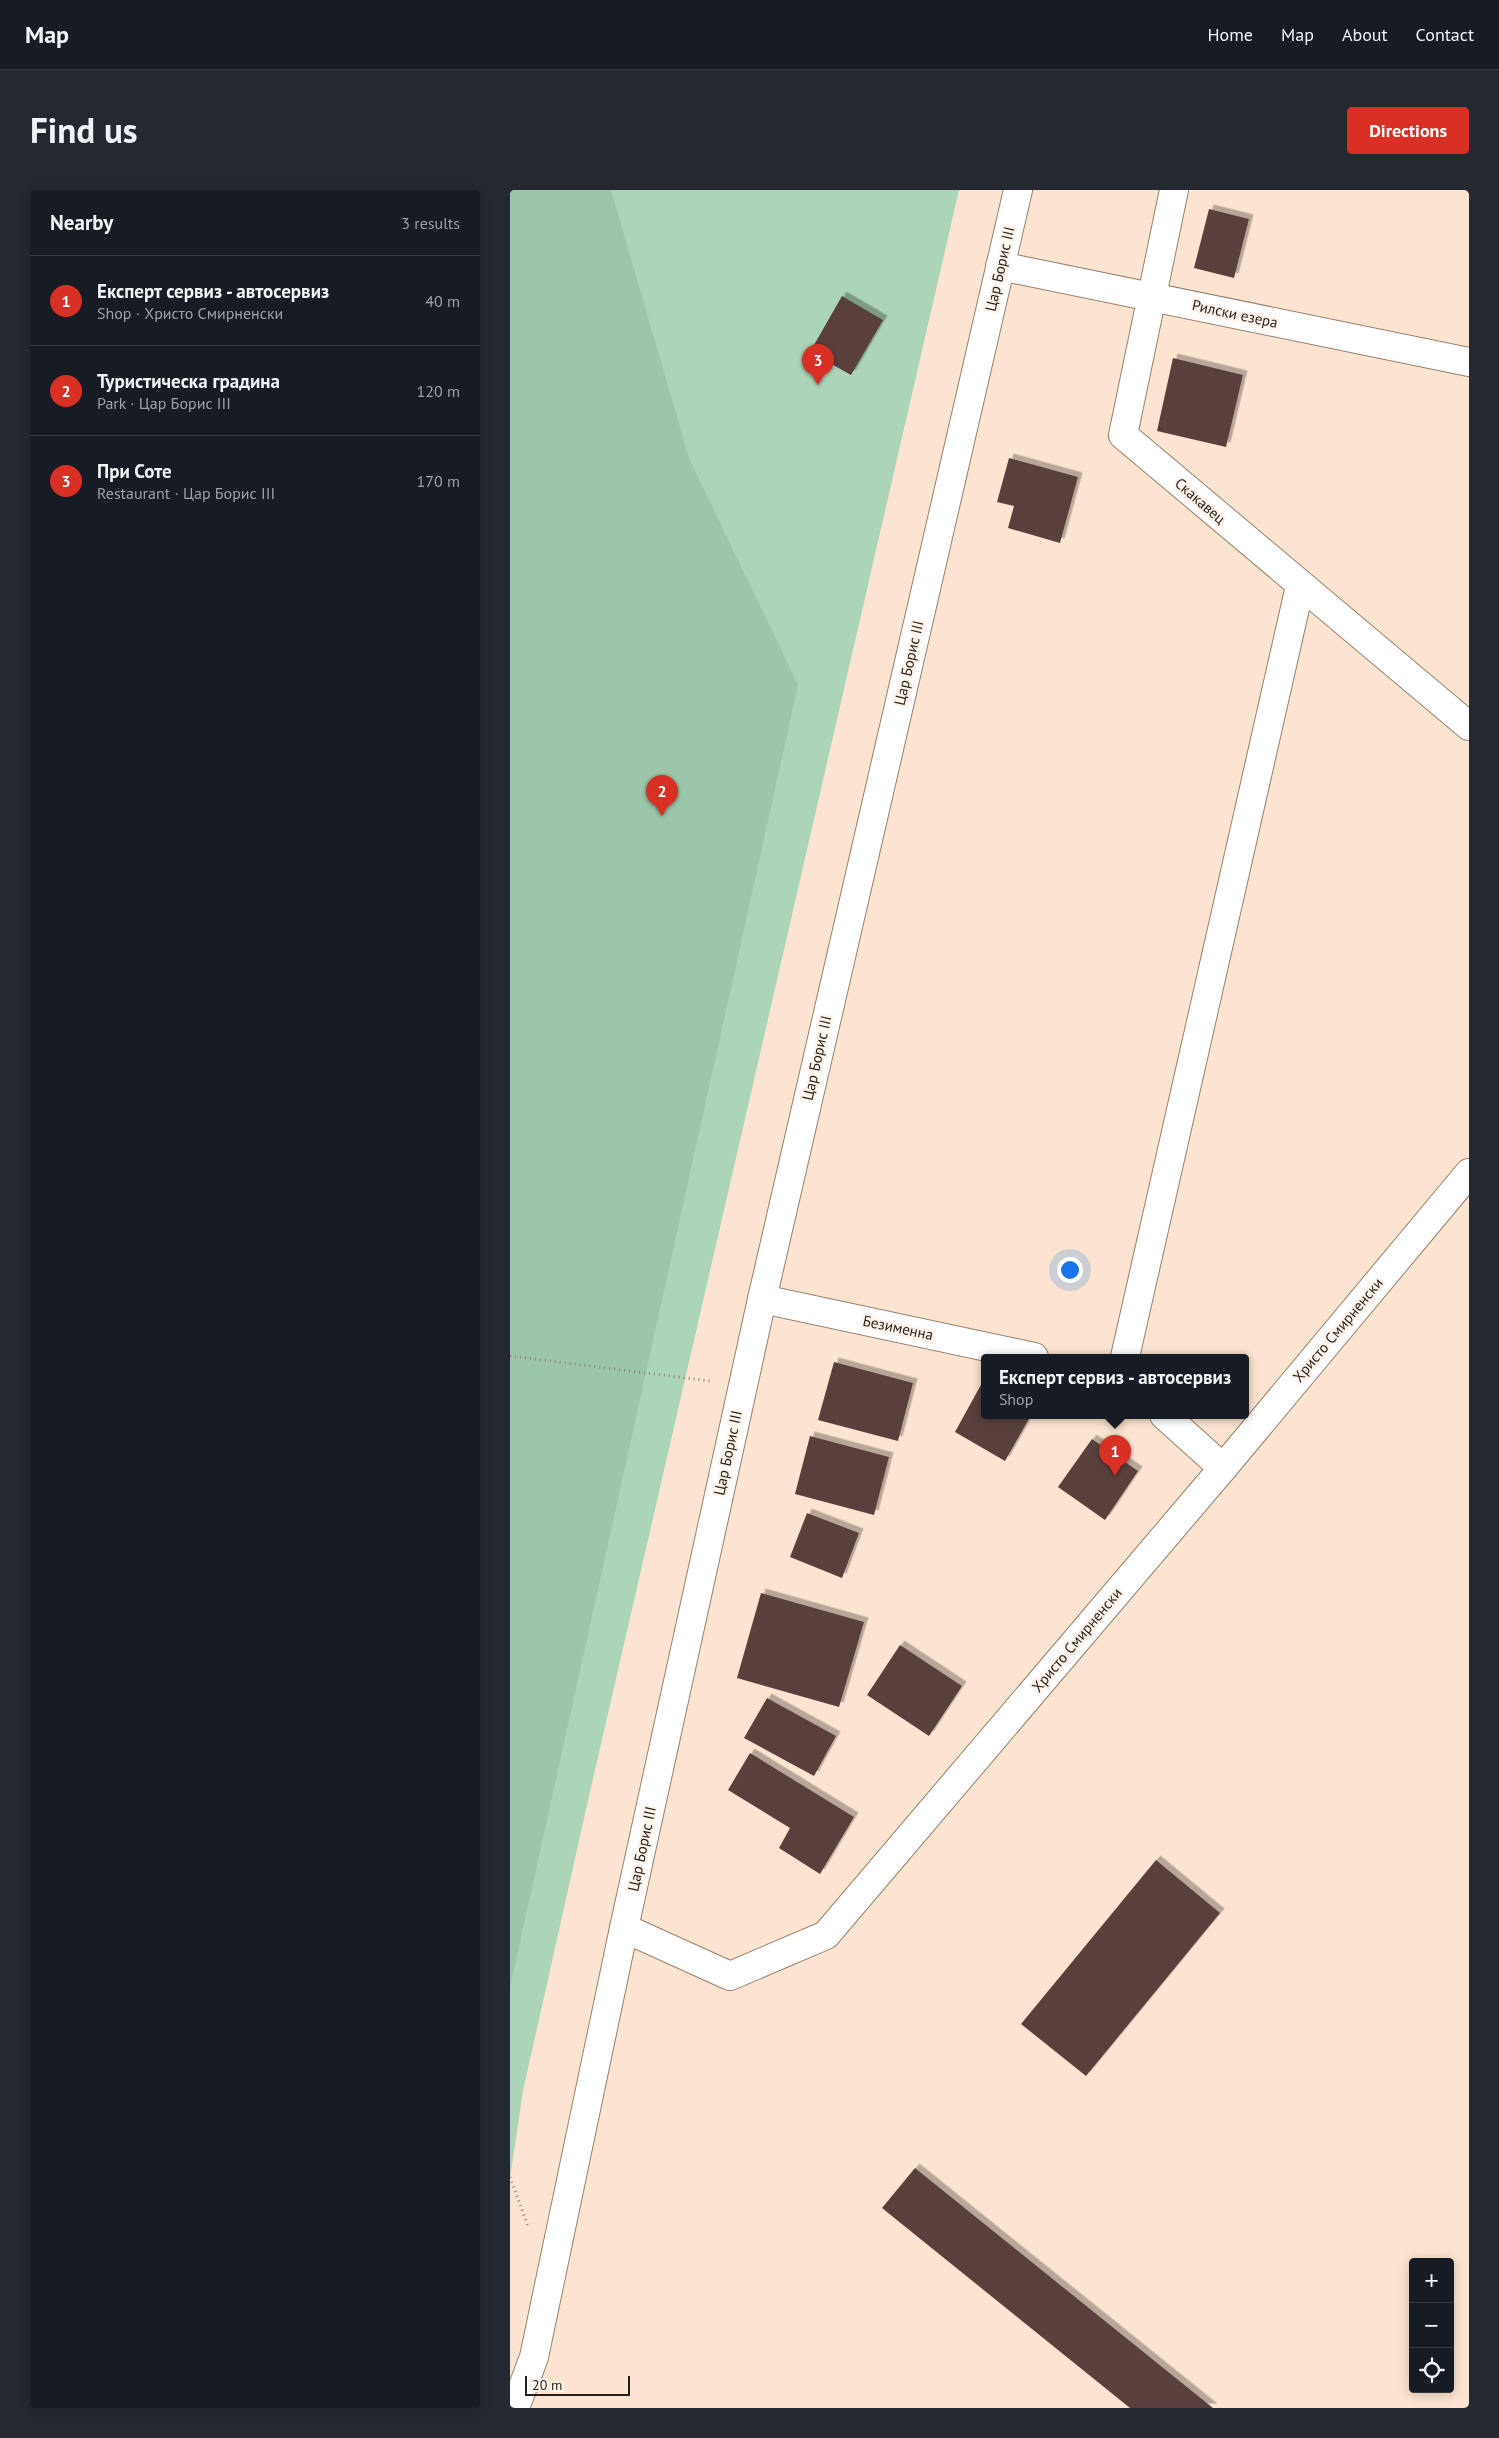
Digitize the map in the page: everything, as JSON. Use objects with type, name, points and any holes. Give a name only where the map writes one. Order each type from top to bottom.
[{"type":"street","name":"Цар Борис III","points":[[514,2408],[534,2357],[624,1928],[762,1299],[1018,190]]},
{"type":"street","name":"Скакавец","points":[[1174,190],[1123,435],[1300,586],[1469,726]]},
{"type":"street","name":"Рилски езера","points":[[1000,266],[1469,362]]},
{"type":"street","points":[[1126,1354],[1300,586]]},
{"type":"street","name":"Христо Смирненски","points":[[624,1928],[730,1976],[826,1936],[1223,1468],[1469,1173]]},
{"type":"street","name":"Безименна","points":[[762,1299],[1020,1354]]},
{"type":"street","points":[[1168,1419],[1223,1468]]},
{"type":"path","points":[[510,1356],[743,1385]]},
{"type":"green space","points":[[510,190],[959,190],[589,1796],[523,2091],[510,2178]]},
{"type":"green space","points":[[510,190],[611,190],[689,458],[798,685],[510,1987]]},
{"type":"building","points":[[1209,209],[1249,219],[1234,278],[1194,268]]},
{"type":"building","points":[[842,296],[883,320],[851,375],[810,352]]},
{"type":"building","points":[[1173,358],[1243,375],[1226,447],[1157,431]]},
{"type":"building","points":[[1009,458],[1078,477],[1060,543],[1008,528],[1014,506],[997,502]]},
{"type":"building","points":[[834,1362],[913,1383],[898,1441],[818,1420]]},
{"type":"building","points":[[981,1385],[981,1419],[1029,1419],[1005,1461],[955,1432]]},
{"type":"building","points":[[810,1436],[889,1457],[874,1515],[795,1494]]},
{"type":"building","points":[[1092,1439],[1138,1471],[1105,1520],[1058,1487]]},
{"type":"building","points":[[807,1513],[859,1533],[842,1578],[790,1557]]},
{"type":"building","points":[[761,1593],[864,1622],[839,1707],[737,1678]]},
{"type":"building","points":[[900,1645],[962,1686],[929,1736],[867,1695]]},
{"type":"building","points":[[767,1698],[836,1736],[814,1776],[744,1738]]},
{"type":"building","points":[[750,1753],[854,1817],[820,1874],[779,1848],[790,1828],[728,1790]]},
{"type":"building","points":[[1156,1860],[1220,1913],[1086,2076],[1021,2024]]},
{"type":"building","points":[[915,2168],[1213,2408],[1130,2408],[882,2208]]},
{"type":"place","name":"При Соте","points":[[818,385]]},
{"type":"place","name":"Туристическа градина","points":[[662,816]]},
{"type":"place","name":"Експерт сервиз - автосервиз","points":[[1115,1476]]}]
